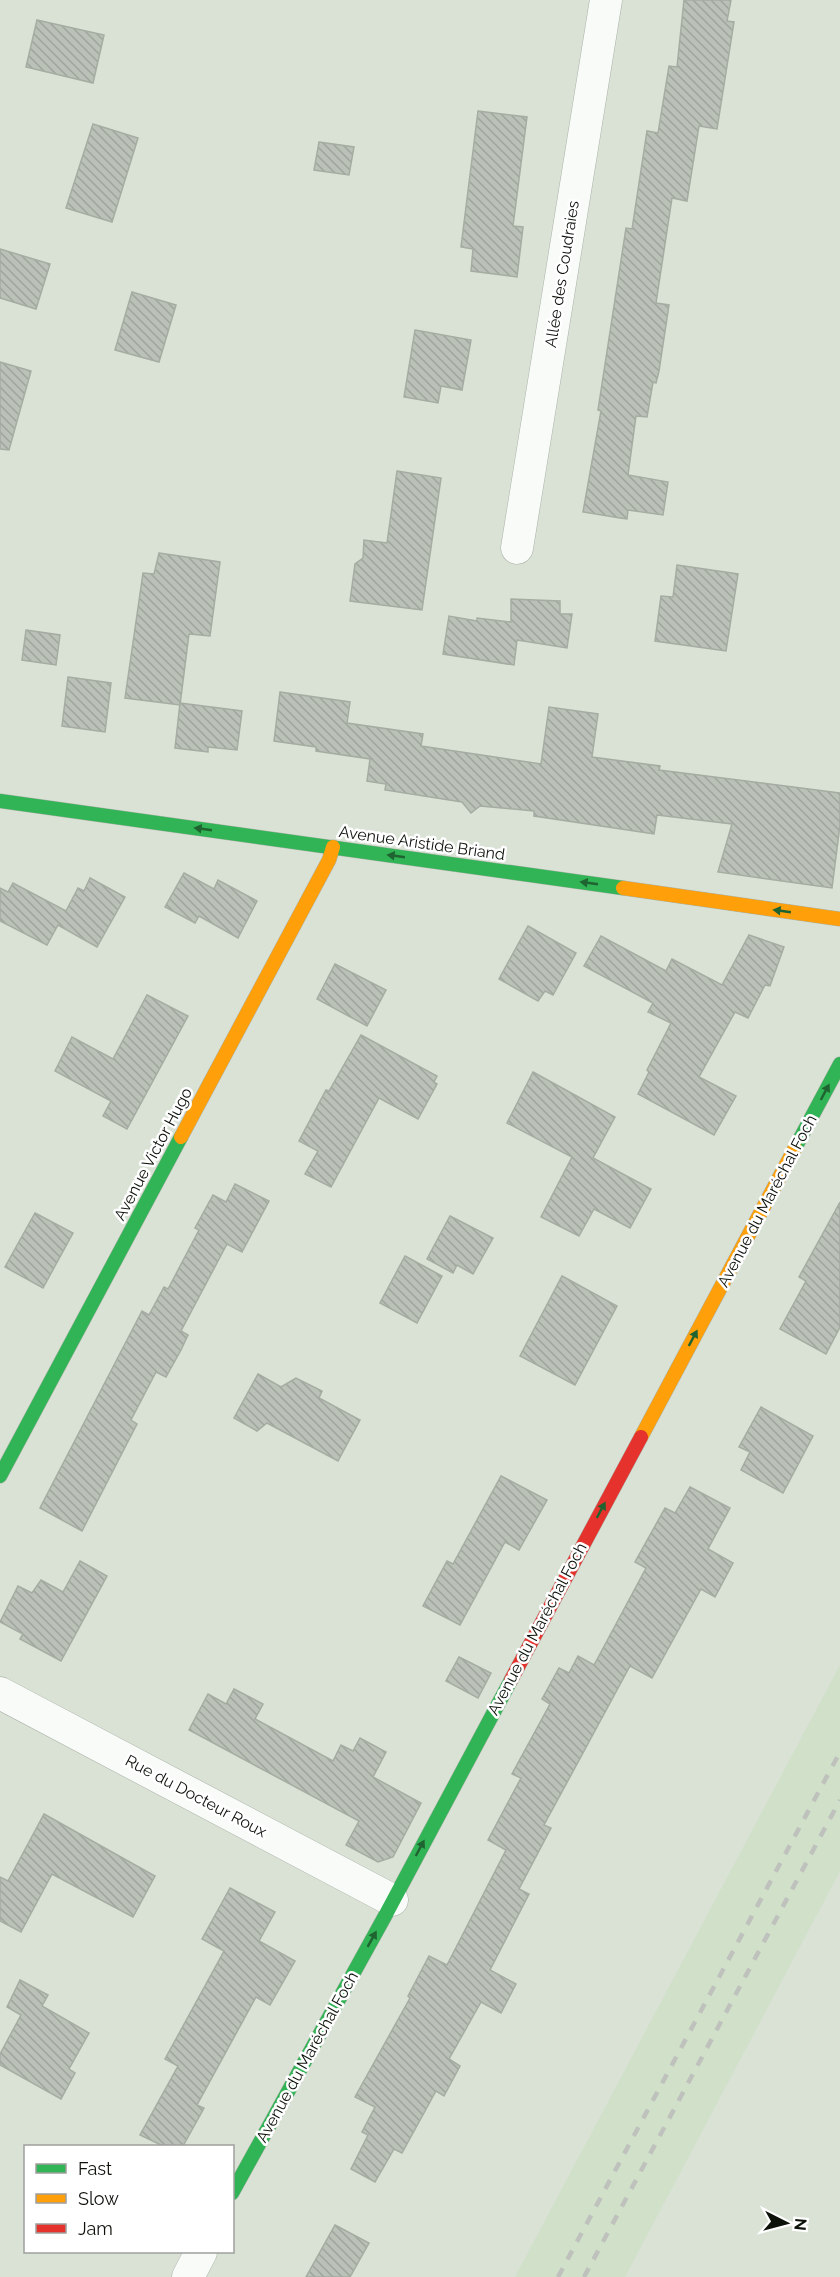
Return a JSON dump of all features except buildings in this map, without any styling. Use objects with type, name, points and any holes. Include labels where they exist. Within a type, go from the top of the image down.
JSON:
[{"type":"street","name":"Allée des Coudraies","points":[[518,548],[606,0]]},
{"type":"street","name":"Avenue Aristide Briand","points":[[0,801],[840,919]]},
{"type":"street","name":"Avenue Victor Hugo","points":[[0,1476],[329,860],[333,847]]},
{"type":"street","name":"Avenue du Maréchal Foch","points":[[234,2189],[392,1900],[840,1064]]},
{"type":"street","name":"Rue du Docteur Roux","points":[[0,1693],[392,1900]]},
{"type":"street","points":[[188,2277],[200,2253]]},
{"type":"shaded area","points":[[840,1665],[840,1871],[625,2277],[515,2277]]},
{"type":"railway","points":[[558,2277],[840,1752]]},
{"type":"railway","points":[[584,2277],[840,1800]]},
{"type":"traffic: fast","points":[[0,801],[623,888]]},
{"type":"traffic: fast","points":[[795,1148],[840,1064]]},
{"type":"traffic: fast","points":[[0,1476],[181,1137]]},
{"type":"traffic: fast","points":[[234,2189],[385,1916],[511,1680]]},
{"type":"traffic: slow","points":[[181,1137],[329,860],[333,847]]},
{"type":"traffic: slow","points":[[623,888],[840,919]]},
{"type":"traffic: slow","points":[[641,1437],[795,1148]]},
{"type":"traffic: jam","points":[[511,1680],[641,1437]]}]
